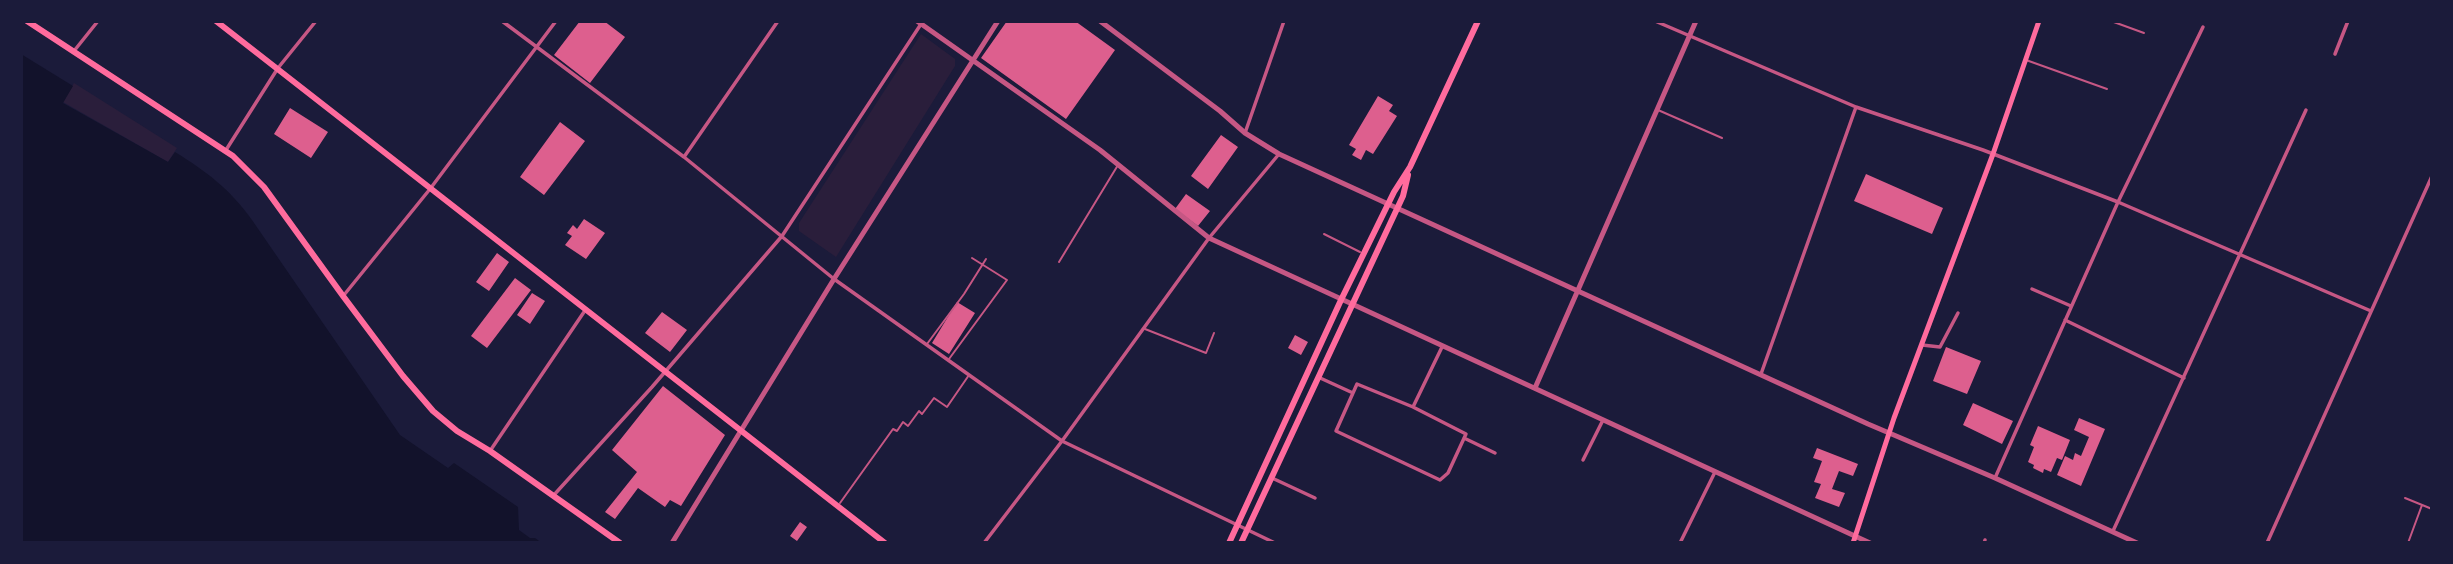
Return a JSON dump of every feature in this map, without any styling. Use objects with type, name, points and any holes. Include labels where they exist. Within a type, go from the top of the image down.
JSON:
[{"type":"main road","points":[[27,21],[226,150],[264,187],[342,296],[433,411],[457,431],[490,451],[620,543]]},
{"type":"main road","points":[[216,21],[886,543]]},
{"type":"main road","points":[[1229,543],[1341,300],[1410,167],[1478,21]]},
{"type":"main road","points":[[1853,543],[1889,433],[1993,154],[2039,21]]},
{"type":"main road","points":[[1241,543],[1403,196],[1410,167]]},
{"type":"street","points":[[74,51],[98,21]]},
{"type":"street","points":[[226,150],[278,68],[316,21]]},
{"type":"street","points":[[502,21],[684,157],[834,279],[1062,441],[1275,543]]},
{"type":"street","points":[[342,296],[430,189],[556,21]]},
{"type":"street","points":[[684,157],[778,21]]},
{"type":"street","points":[[672,543],[834,279],[998,21]]},
{"type":"street","points":[[1100,21],[1220,111],[1245,133],[1279,154],[1506,262],[1578,291],[2137,543]]},
{"type":"street","points":[[1245,133],[1284,21]]},
{"type":"street","points":[[1655,21],[1857,107],[1993,154],[2118,202],[2371,311]]},
{"type":"street","points":[[1535,388],[1696,21]]},
{"type":"street","points":[[2335,54],[2348,21]]},
{"type":"street","points":[[553,496],[666,371],[782,236],[920,22],[1118,164],[1209,238],[1870,543]]},
{"type":"street","points":[[1995,478],[2118,202],[2203,27]]},
{"type":"street","points":[[1761,374],[1857,107]]},
{"type":"street","points":[[2113,532],[2306,110]]},
{"type":"street","points":[[984,543],[1062,441],[1209,238],[1279,154]]},
{"type":"street","points":[[2267,543],[2432,176]]},
{"type":"street","points":[[2032,289],[2071,306]]},
{"type":"street","points":[[490,451],[586,309]]},
{"type":"street","points":[[1922,345],[1940,347],[1958,313]]},
{"type":"street","points":[[2065,320],[2184,378]]},
{"type":"street","points":[[1413,407],[1442,347]]},
{"type":"street","points":[[1318,377],[1353,393]]},
{"type":"street","points":[[1465,436],[1448,473],[1440,481],[1336,431],[1357,384],[1413,407],[1465,436],[1495,453]]},
{"type":"street","points":[[1583,460],[1603,421]]},
{"type":"street","points":[[1680,543],[1715,472]]},
{"type":"street","points":[[1272,478],[1315,498]]},
{"type":"lane","points":[[2111,21],[2144,33]]},
{"type":"lane","points":[[2025,59],[2108,89]]},
{"type":"lane","points":[[1657,110],[1721,138]]},
{"type":"lane","points":[[1059,262],[1118,164]]},
{"type":"lane","points":[[1324,234],[1364,254]]},
{"type":"lane","points":[[948,360],[1007,280],[972,258]]},
{"type":"lane","points":[[926,345],[986,259]]},
{"type":"lane","points":[[1144,328],[1206,353],[1214,333]]},
{"type":"lane","points":[[837,507],[893,429],[897,431],[904,422],[908,425],[919,411],[922,414],[933,398],[947,407],[970,375]]},
{"type":"lane","points":[[2405,498],[2432,509]]},
{"type":"lane","points":[[2407,543],[2422,505]]},
{"type":"shaded area","points":[[921,34],[955,59],[955,66],[836,257],[799,231],[799,223]]},
{"type":"shaded area","points":[[21,54],[73,86],[63,103],[168,162],[175,152],[227,190],[252,220],[400,435],[448,468],[454,463],[518,507],[519,530],[542,543],[21,543]]},
{"type":"shaded area","points":[[74,83],[177,148],[168,162],[63,102]]},
{"type":"building","points":[[580,21],[604,21],[625,37],[590,83],[554,55]]},
{"type":"building","points":[[1007,21],[1075,21],[1115,50],[1066,119],[981,58]]},
{"type":"building","points":[[1378,96],[1393,105],[1389,111],[1397,116],[1373,154],[1366,150],[1361,160],[1352,155],[1356,149],[1349,145]]},
{"type":"building","points":[[290,108],[328,132],[311,158],[274,134]]},
{"type":"building","points":[[560,122],[585,141],[544,195],[520,177]]},
{"type":"building","points":[[1221,135],[1238,147],[1208,189],[1191,176]]},
{"type":"building","points":[[1866,174],[1943,208],[1932,234],[1854,201]]},
{"type":"building","points":[[1186,194],[1210,211],[1198,226],[1175,209]]},
{"type":"building","points":[[584,219],[605,233],[586,259],[565,245],[572,236],[567,233],[573,225],[577,229]]},
{"type":"building","points":[[497,253],[509,262],[489,291],[476,282]]},
{"type":"building","points":[[515,278],[531,290],[487,348],[471,336]]},
{"type":"building","points":[[532,293],[545,301],[530,324],[517,315]]},
{"type":"building","points":[[957,302],[975,313],[949,354],[932,343]]},
{"type":"building","points":[[662,312],[687,330],[670,352],[645,333]]},
{"type":"building","points":[[1295,335],[1308,342],[1301,355],[1288,348]]},
{"type":"building","points":[[1946,347],[1981,361],[1967,394],[1933,381]]},
{"type":"building","points":[[663,386],[725,435],[681,506],[670,500],[665,507],[638,488],[615,519],[605,512],[637,472],[612,450]]},
{"type":"building","points":[[1973,403],[2013,421],[2002,444],[1963,425]]},
{"type":"building","points":[[2079,418],[2105,429],[2081,486],[2057,475],[2065,456],[2073,460],[2075,453],[2081,456],[2089,437],[2074,430]]},
{"type":"building","points":[[2038,426],[2070,440],[2062,460],[2057,458],[2051,472],[2044,469],[2043,473],[2028,462],[2034,447],[2030,445]]},
{"type":"building","points":[[1817,448],[1858,464],[1853,476],[1839,471],[1832,489],[1845,493],[1839,507],[1815,498],[1821,484],[1814,482],[1822,461],[1813,458]]},
{"type":"building","points":[[800,522],[807,527],[797,541],[790,536]]}]
